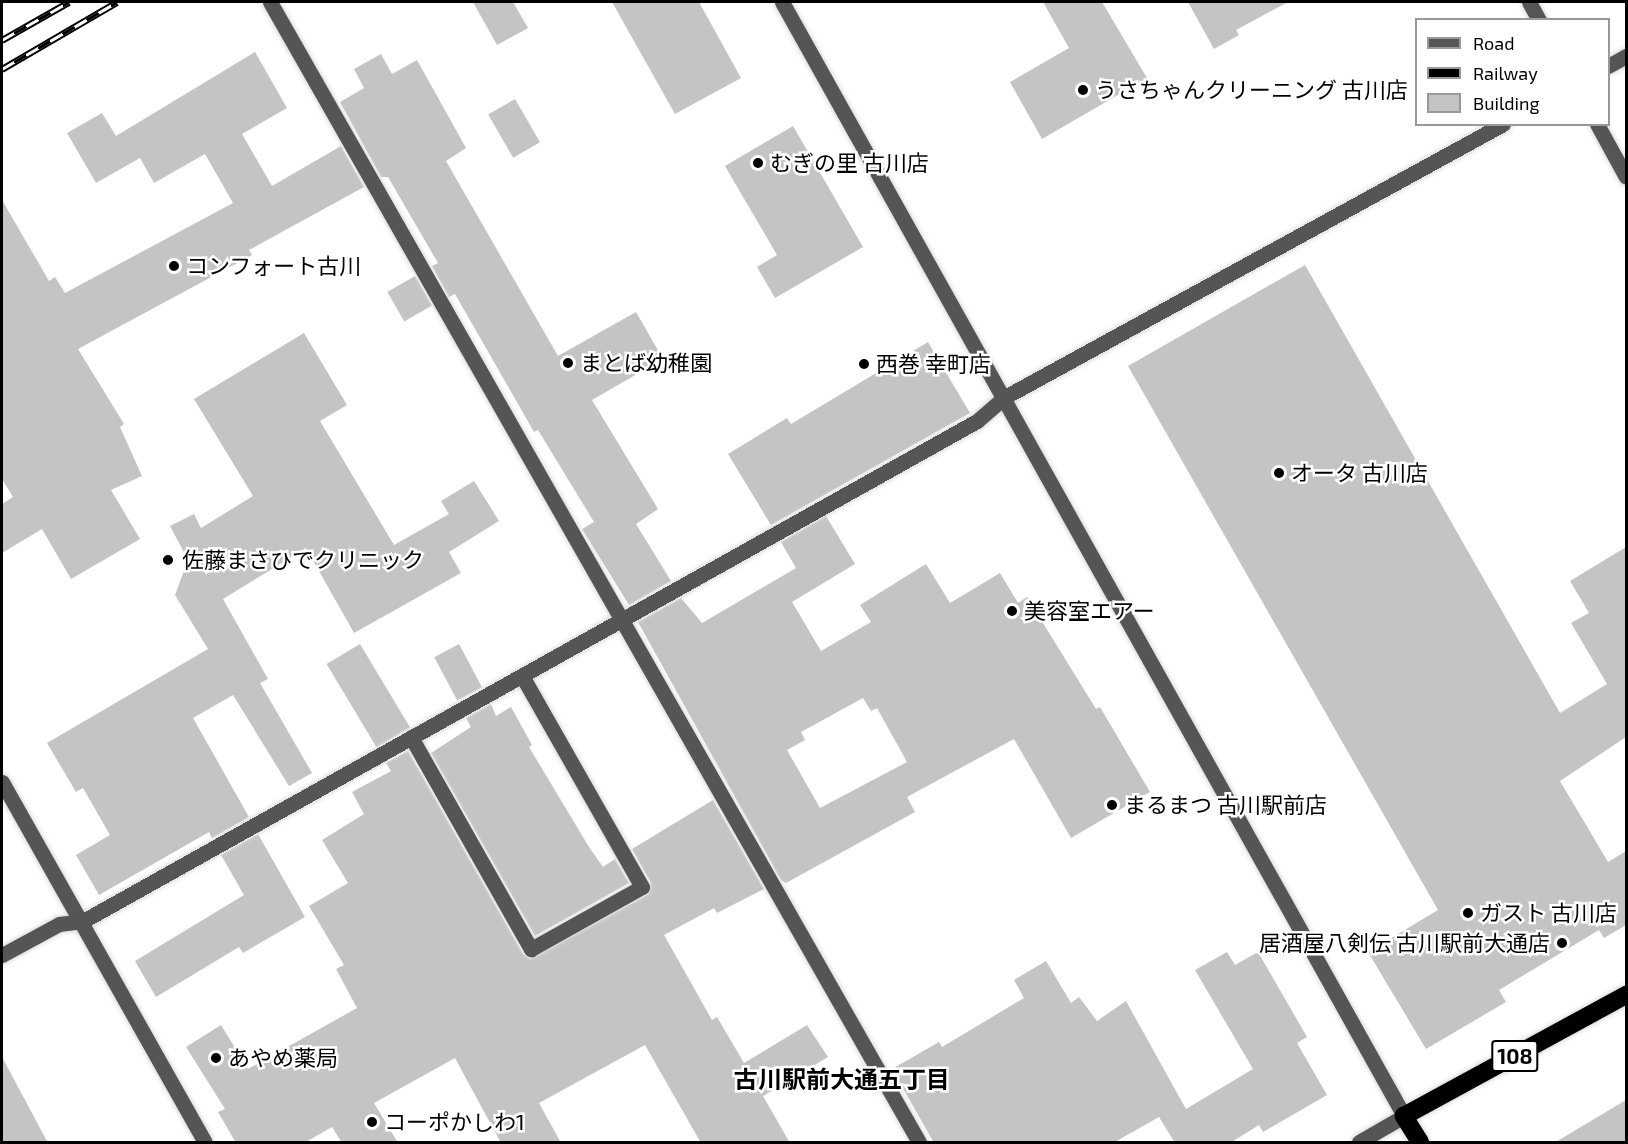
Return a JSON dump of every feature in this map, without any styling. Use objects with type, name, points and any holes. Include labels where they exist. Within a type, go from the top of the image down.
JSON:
[{"type":"highway","name":"108","points":[[1404,1116],[1626,995]]},
{"type":"highway","points":[[1404,1116],[1420,1143]]},
{"type":"street","points":[[270,2],[919,1143]]},
{"type":"street","points":[[782,2],[1404,1116],[1359,1143]]},
{"type":"street","points":[[1529,2],[1538,18]]},
{"type":"street","points":[[1610,65],[1626,56]]},
{"type":"street","points":[[2,955],[59,924],[83,921],[976,422],[1003,398],[1499,126]]},
{"type":"street","points":[[1598,126],[1626,177]]},
{"type":"street","points":[[411,737],[531,949],[642,887],[522,676]]},
{"type":"street","points":[[2,782],[83,921],[205,1143]]},
{"type":"building","points":[[473,2],[513,2],[528,28],[497,45]]},
{"type":"building","points":[[612,2],[699,2],[741,78],[675,114]]},
{"type":"building","points":[[1043,2],[1102,2],[1147,78],[1042,139],[1010,82],[1069,48]]},
{"type":"building","points":[[1188,2],[1288,2],[1236,30],[1239,35],[1214,49]]},
{"type":"building","points":[[255,52],[287,108],[242,134],[272,186],[341,146],[364,187],[249,250],[252,255],[78,349],[124,424],[120,427],[142,476],[111,490],[140,539],[71,579],[42,529],[2,553],[2,504],[13,497],[2,479],[2,200],[49,281],[55,277],[65,293],[233,203],[205,154],[154,183],[140,158],[96,183],[67,133],[102,113],[116,136]]},
{"type":"building","points":[[381,54],[392,74],[417,60],[466,148],[446,161],[558,356],[636,312],[663,359],[592,400],[658,509],[636,524],[671,581],[629,605],[582,529],[594,522],[538,430],[534,432],[455,294],[449,297],[432,266],[438,263],[388,177],[381,177],[340,102],[364,88],[354,69]]},
{"type":"building","points":[[515,99],[540,142],[513,158],[488,114]]},
{"type":"building","points":[[793,126],[863,247],[775,298],[757,267],[777,255],[725,166]]},
{"type":"building","points":[[1305,265],[1560,713],[1607,684],[1571,623],[1589,613],[1570,581],[1626,547],[1626,737],[1560,781],[1608,862],[1626,851],[1626,925],[1604,938],[1599,930],[1499,990],[1506,1002],[1426,1049],[1368,952],[1438,910],[1128,366]]},
{"type":"building","points":[[415,276],[432,305],[404,321],[387,292]]},
{"type":"building","points":[[304,333],[347,405],[320,421],[394,545],[449,514],[441,501],[474,481],[499,521],[449,552],[461,573],[354,633],[306,548],[223,599],[268,679],[260,683],[312,773],[289,786],[233,695],[193,718],[249,817],[212,838],[209,832],[99,895],[76,855],[110,835],[83,788],[76,792],[47,743],[208,649],[175,595],[188,560],[170,526],[194,514],[201,528],[253,496],[194,399]]},
{"type":"building","points":[[928,342],[970,413],[771,525],[728,454],[787,418],[791,424]]},
{"type":"building","points":[[826,516],[855,564],[792,602],[821,651],[871,622],[860,605],[926,564],[950,603],[1000,573],[1018,603],[1027,597],[1096,709],[1100,707],[1150,792],[1071,838],[1014,739],[907,797],[915,812],[786,883],[781,880],[638,622],[681,598],[702,623],[796,568],[781,542]],"holes":[[[863,698],[871,711],[877,708],[907,762],[820,808],[787,750],[805,740],[801,732]]]},
{"type":"building","points":[[360,644],[410,727],[377,747],[327,664]]},
{"type":"building","points":[[459,644],[482,687],[457,700],[434,657]]},
{"type":"building","points":[[491,704],[496,716],[511,707],[532,745],[529,747],[589,847],[603,867],[615,859],[629,883],[535,936],[431,753],[471,727],[466,718]]},
{"type":"building","points":[[408,751],[523,954],[530,959],[647,895],[651,883],[632,849],[713,800],[764,889],[717,913],[714,908],[664,935],[712,1020],[717,1017],[744,1063],[807,1025],[828,1057],[763,1096],[790,1143],[701,1143],[645,1045],[539,1103],[561,1143],[501,1143],[455,1058],[374,1103],[398,1143],[342,1143],[332,1127],[304,1143],[236,1143],[218,1112],[225,1109],[186,1047],[221,1025],[248,1069],[357,1008],[336,969],[344,965],[309,906],[348,883],[322,840],[364,814],[352,792],[391,771],[386,763]]},
{"type":"building","points":[[258,834],[305,917],[243,953],[239,947],[156,997],[135,961],[244,895],[221,855]]},
{"type":"building","points":[[1227,952],[1235,965],[1258,952],[1307,1037],[1297,1043],[1327,1095],[1263,1132],[1259,1125],[1230,1143],[1175,1143],[1159,1117],[1113,1143],[934,1143],[892,1069],[939,1042],[942,1047],[1024,998],[1014,980],[1046,961],[1071,1003],[1079,997],[1097,1021],[1126,1001],[1186,1109],[1253,1069],[1195,970]]},
{"type":"building","points":[[2,1057],[48,1143],[2,1143]]},
{"type":"building","points":[[1626,1100],[1626,1143],[1554,1143]]},
{"type":"railway","points":[[2,40],[69,2]]},
{"type":"railway","points":[[2,69],[117,2]]},
{"type":"place","name":"うさちゃんクリーニング 古川店","points":[[1083,90]]},
{"type":"place","name":"むぎの里 古川店","points":[[758,163]]},
{"type":"place","name":"コンフォート古川","points":[[174,266]]},
{"type":"place","name":"まとば幼稚園","points":[[568,363]]},
{"type":"place","name":"西巻 幸町店","points":[[864,364]]},
{"type":"place","name":"オータ 古川店","points":[[1279,473]]},
{"type":"place","name":"佐藤まさひでクリニック","points":[[168,560]]},
{"type":"place","name":"美容室エアー","points":[[1012,611]]},
{"type":"place","name":"まるまつ 古川駅前店","points":[[1112,805]]},
{"type":"place","name":"ガスト 古川店","points":[[1468,913]]},
{"type":"place","name":"居酒屋八剣伝 古川駅前大通店","points":[[1562,943]]},
{"type":"place","name":"あやめ薬局","points":[[216,1058]]},
{"type":"place","name":"コーポかしわ1","points":[[372,1122]]},
{"type":"district","name":"古川駅前大通五丁目","points":[[842,1079]]}]
